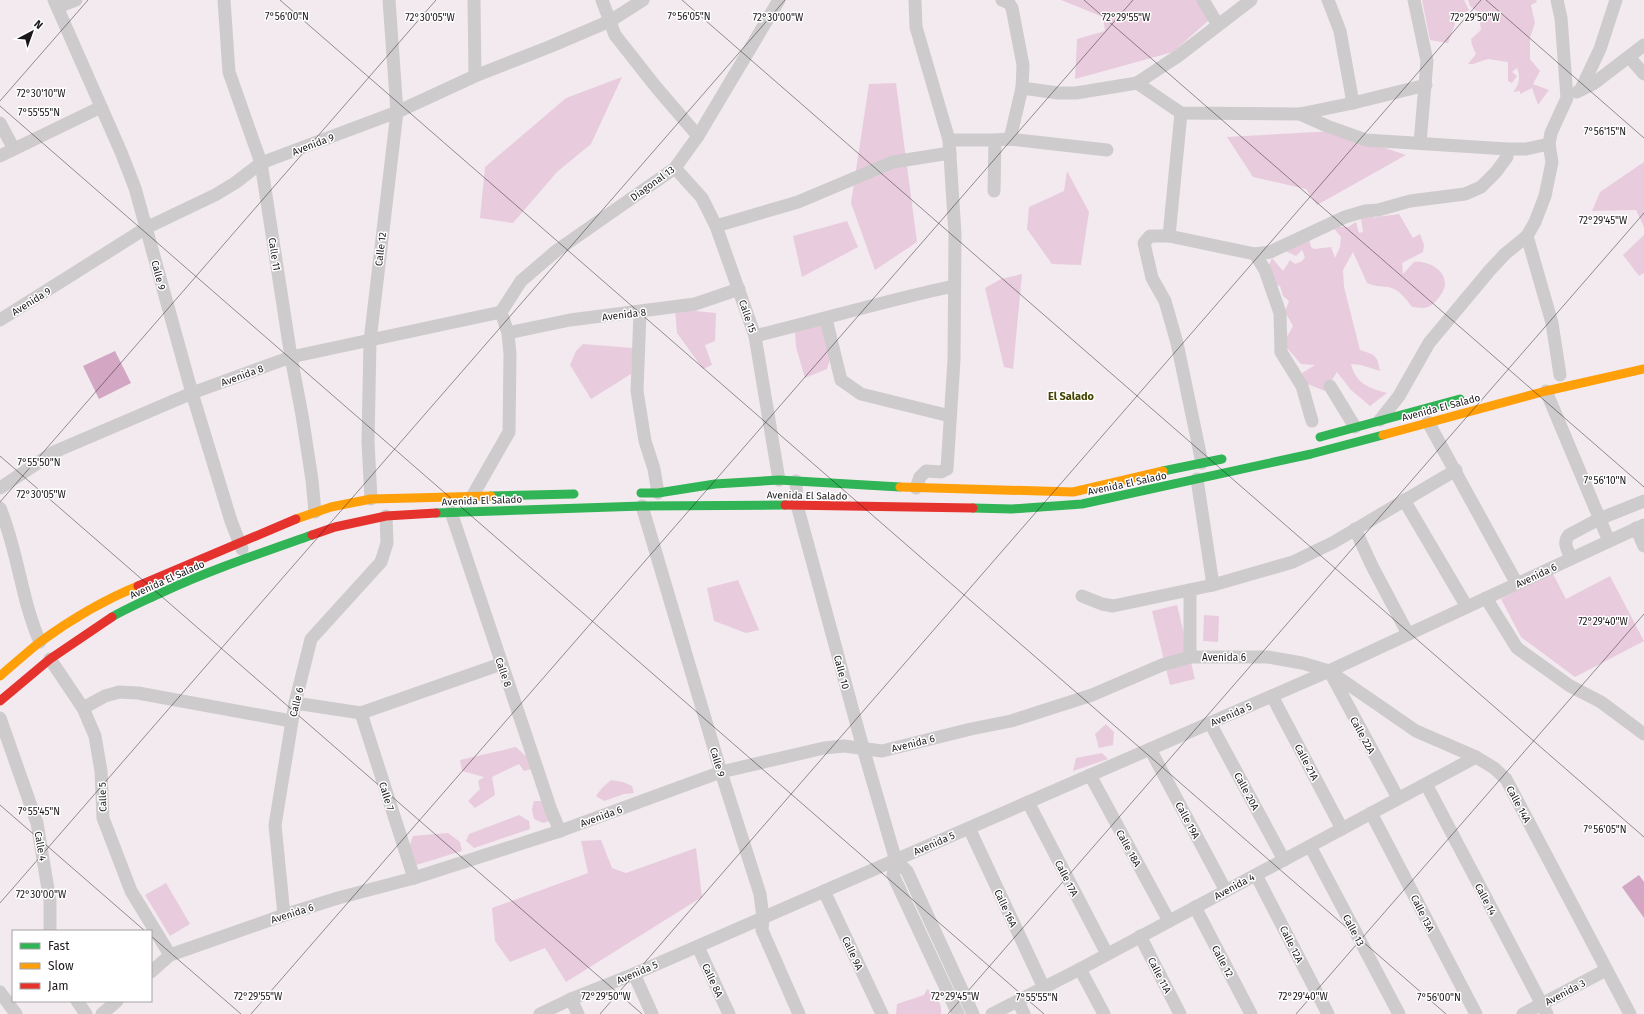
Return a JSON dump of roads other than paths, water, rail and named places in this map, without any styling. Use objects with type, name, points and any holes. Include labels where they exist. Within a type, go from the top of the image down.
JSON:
[{"type":"main road","name":"Avenida El Salado","points":[[0,701],[50,659],[93,629],[124,610],[190,580],[244,558],[335,527],[386,516],[451,512],[642,506],[797,505],[856,507],[927,506],[1020,508],[1082,504],[1311,454],[1546,391],[1644,369]]},
{"type":"main road","name":"Avenida El Salado","points":[[1313,438],[1469,397]]},
{"type":"main road","name":"Avenida El Salado","points":[[635,493],[658,493],[715,484],[779,480],[916,488],[1073,492],[1231,457]]},
{"type":"main road","name":"Avenida El Salado","points":[[0,676],[40,642],[84,613],[119,594],[315,512],[331,507],[371,499],[473,495],[581,494]]},
{"type":"street","points":[[56,3],[76,0]]},
{"type":"street","name":"Calle 11","points":[[224,0],[228,72],[261,163],[291,357],[302,415],[312,480],[315,512]]},
{"type":"street","name":"Calle 12","points":[[371,499],[368,442],[370,341],[397,112],[389,0]]},
{"type":"street","points":[[474,0],[475,76]]},
{"type":"street","points":[[602,0],[615,34],[656,87],[698,136]]},
{"type":"street","name":"Avenida 9","points":[[0,320],[146,228],[215,195],[235,183],[261,163],[397,112],[475,76],[610,21],[643,0]]},
{"type":"street","name":"Diagonal 13","points":[[501,312],[521,281],[556,251],[675,168],[698,136],[779,0]]},
{"type":"street","points":[[915,0],[916,27],[949,140],[955,234],[954,360],[947,469],[941,472],[926,471],[920,477],[916,488]]},
{"type":"street","points":[[1203,0],[1218,25]]},
{"type":"street","points":[[1022,88],[1076,94],[1137,83],[1178,56],[1251,0]]},
{"type":"street","points":[[1328,0],[1340,31],[1354,103]]},
{"type":"street","points":[[1414,0],[1427,61],[1420,143]]},
{"type":"street","points":[[1380,420],[1399,396],[1429,344],[1505,254],[1527,236],[1535,222],[1545,196],[1552,162],[1549,144],[1551,132],[1567,98],[1561,18],[1557,0]]},
{"type":"street","points":[[1580,89],[1600,48],[1616,0]]},
{"type":"street","points":[[1005,1],[1012,8],[1023,65],[1022,88],[1010,139]]},
{"type":"street","name":"Calle 9","points":[[56,3],[124,159],[135,188],[192,393],[231,521],[244,558]]},
{"type":"street","points":[[1567,98],[1580,89],[1593,84],[1644,45]]},
{"type":"street","points":[[1629,56],[1644,74]]},
{"type":"street","points":[[1137,83],[1181,113],[1300,114],[1354,103],[1426,85]]},
{"type":"street","points":[[0,156],[101,107]]},
{"type":"street","points":[[1169,236],[1181,113]]},
{"type":"street","points":[[1300,114],[1327,126],[1366,140],[1507,149],[1526,149],[1549,144]]},
{"type":"street","points":[[0,122],[14,149]]},
{"type":"street","points":[[949,140],[1010,139],[1107,150]]},
{"type":"street","points":[[994,191],[995,140]]},
{"type":"street","points":[[1202,464],[1177,343],[1165,300],[1152,278],[1144,242],[1150,236],[1169,236],[1255,254],[1270,252],[1345,217],[1365,211],[1378,210],[1410,200],[1466,194],[1481,187],[1496,172],[1507,157],[1507,149]]},
{"type":"street","points":[[716,226],[798,202],[893,162],[950,153]]},
{"type":"street","name":"Calle 15","points":[[675,168],[702,198],[716,226],[755,336],[779,480]]},
{"type":"street","points":[[1527,236],[1552,323],[1560,376]]},
{"type":"street","points":[[1255,254],[1265,270],[1280,313],[1281,352],[1302,386],[1312,420]]},
{"type":"street","points":[[755,336],[826,319],[900,297],[954,286]]},
{"type":"street","name":"Avenida 8","points":[[508,333],[570,320],[695,304],[738,289]]},
{"type":"street","points":[[473,495],[509,432],[510,355],[508,333],[501,312]]},
{"type":"street","name":"Avenida 8","points":[[0,488],[54,452],[192,393],[291,357],[501,312]]},
{"type":"street","points":[[640,312],[637,391],[645,441],[654,469],[658,493]]},
{"type":"street","points":[[826,319],[841,380],[849,387],[861,394],[950,416]]},
{"type":"street","points":[[1330,386],[1355,427]]},
{"type":"street","points":[[1546,391],[1609,541]]},
{"type":"street","points":[[1428,422],[1456,470],[1517,584]]},
{"type":"street","points":[[1082,596],[1102,604],[1113,606],[1213,585],[1293,562],[1334,542],[1456,470]]},
{"type":"street","points":[[1197,479],[1213,585]]},
{"type":"street","name":"Calle 10","points":[[796,481],[797,505],[863,748],[896,861],[893,875],[958,1014]]},
{"type":"street","points":[[1404,500],[1468,607]]},
{"type":"street","points":[[1571,558],[1564,543],[1565,539],[1569,535],[1599,519],[1644,501]]},
{"type":"street","name":"Calle 9","points":[[642,506],[721,772],[760,894],[763,918],[762,930],[800,1014]]},
{"type":"street","points":[[0,508],[7,524],[30,620],[40,642]]},
{"type":"street","name":"Calle 8","points":[[451,512],[501,664],[551,810],[560,831]]},
{"type":"street","name":"Calle 6","points":[[284,915],[275,825],[295,704],[312,639],[381,562],[387,543],[386,516]]},
{"type":"street","points":[[1640,526],[1644,546]]},
{"type":"street","name":"Avenida 6","points":[[152,971],[170,955],[284,915],[338,898],[414,878],[560,831],[721,772],[824,748],[844,746],[882,751],[971,728],[1011,721],[1092,695],[1162,665],[1190,657],[1268,656],[1302,663],[1329,671],[1640,526]]},
{"type":"street","points":[[1355,529],[1372,566],[1408,634]]},
{"type":"street","points":[[1190,590],[1190,657]]},
{"type":"street","points":[[1486,598],[1517,648],[1570,686],[1601,702],[1644,734]]},
{"type":"street","name":"Calle 5","points":[[50,659],[84,708],[95,736],[101,771],[103,818],[132,891],[170,955]]},
{"type":"street","points":[[295,704],[361,713],[501,664]]},
{"type":"street","name":"Avenida 5","points":[[540,1014],[571,999],[698,947],[896,861],[1329,671]]},
{"type":"street","name":"Calle 14A","points":[[1329,671],[1416,731],[1476,757],[1494,768],[1506,779],[1630,1014]]},
{"type":"street","name":"Calle 22A","points":[[1329,671],[1398,798]]},
{"type":"street","points":[[84,708],[105,696],[119,692],[138,693],[291,721]]},
{"type":"street","name":"Calle 21A","points":[[1272,696],[1342,828]]},
{"type":"street","name":"Calle 7","points":[[361,713],[414,878]]},
{"type":"street","name":"Calle 4","points":[[0,718],[37,823],[50,901],[50,930]]},
{"type":"street","name":"Calle 20A","points":[[1210,723],[1284,860]]},
{"type":"street","name":"Calle 19A","points":[[1150,749],[1226,890]]},
{"type":"street","name":"Avenida 4","points":[[992,1014],[1080,969],[1476,757]]},
{"type":"street","name":"Calle 18A","points":[[1090,775],[1169,921]]},
{"type":"street","name":"Calle 14","points":[[1426,784],[1545,1009]]},
{"type":"street","name":"Calle 17A","points":[[1028,802],[1107,954]]},
{"type":"street","name":"Calle 13A","points":[[1371,813],[1476,1014]]},
{"type":"street","name":"Calle 16A","points":[[969,828],[1044,988]]},
{"type":"street","name":"Calle 13","points":[[1310,846],[1399,1014]]},
{"type":"street","name":"Calle 10","points":[[896,861],[907,871],[973,1014]]},
{"type":"street","name":"Calle 12A","points":[[1256,875],[1328,1014]]},
{"type":"street","name":"Calle 9A","points":[[824,891],[882,1014]]},
{"type":"street","name":"Calle 12","points":[[1195,907],[1251,1014]]},
{"type":"street","name":"Calle 11A","points":[[1140,936],[1180,1014]]},
{"type":"street","name":"Calle 8A","points":[[698,947],[729,1014]]},
{"type":"street","points":[[1080,969],[1104,1014]]},
{"type":"street","name":"Avenida 3","points":[[1523,1014],[1545,1009],[1606,970]]},
{"type":"street","points":[[634,974],[652,1014]]},
{"type":"street","points":[[0,992],[16,1014]]},
{"type":"street","points":[[571,999],[578,1014]]},
{"type":"street","points":[[1018,1001],[1024,1014]]},
{"type":"street","points":[[78,1002],[86,1014]]},
{"type":"street","points":[[102,1014],[116,1002]]},
{"type":"district","name":"El Salado","points":[[1071,396]]}]
